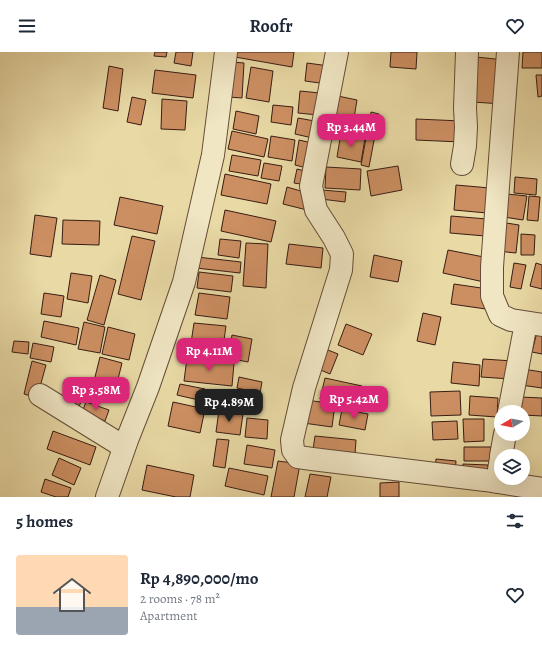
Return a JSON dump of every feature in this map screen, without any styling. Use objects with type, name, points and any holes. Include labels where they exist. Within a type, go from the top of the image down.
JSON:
[{"type":"street","points":[[107,497],[148,387],[186,275],[213,155],[226,52]]},
{"type":"street","points":[[337,52],[311,186],[316,210],[334,238],[342,254],[341,270],[304,388],[292,440],[293,450],[298,457],[494,482]]},
{"type":"street","points":[[462,164],[466,127],[466,52]]},
{"type":"street","points":[[508,52],[492,267],[492,296],[500,315],[511,320],[534,324],[511,405]]},
{"type":"street","points":[[40,395],[126,443]]},
{"type":"street","points":[[516,485],[542,489]]},
{"type":"building","points":[[155,52],[167,52],[166,57],[154,56]]},
{"type":"building","points":[[176,52],[193,52],[191,66],[174,63]]},
{"type":"building","points":[[236,52],[294,52],[292,67],[235,57]]},
{"type":"building","points":[[391,52],[417,52],[416,69],[390,67]]},
{"type":"building","points":[[523,52],[542,52],[542,68],[522,68]]},
{"type":"building","points":[[476,57],[505,60],[502,104],[473,102]]},
{"type":"building","points":[[231,62],[244,63],[242,98],[229,97]]},
{"type":"building","points":[[307,63],[329,66],[327,84],[305,81]]},
{"type":"building","points":[[109,66],[123,69],[118,111],[103,108]]},
{"type":"building","points":[[251,67],[273,71],[269,102],[246,98]]},
{"type":"building","points":[[155,70],[196,75],[193,98],[152,93]]},
{"type":"building","points":[[536,75],[542,75],[542,96],[538,97]]},
{"type":"building","points":[[300,91],[320,93],[318,115],[298,113]]},
{"type":"building","points":[[333,95],[357,100],[353,124],[328,119]]},
{"type":"building","points":[[132,97],[146,100],[141,125],[127,122]]},
{"type":"building","points":[[162,99],[187,101],[185,130],[161,129]]},
{"type":"building","points":[[273,105],[293,107],[291,125],[271,122]]},
{"type":"building","points":[[236,111],[259,116],[256,134],[233,129]]},
{"type":"building","points":[[371,112],[379,114],[369,167],[361,165]]},
{"type":"building","points":[[298,118],[320,122],[317,139],[295,134]]},
{"type":"building","points":[[416,119],[462,121],[461,142],[416,140]]},
{"type":"building","points":[[232,131],[268,139],[264,157],[228,149]]},
{"type":"building","points":[[341,133],[365,138],[361,162],[337,157]]},
{"type":"building","points":[[271,136],[295,140],[292,161],[268,157]]},
{"type":"building","points":[[299,140],[312,143],[307,168],[295,165]]},
{"type":"building","points":[[232,155],[261,160],[258,176],[229,171]]},
{"type":"building","points":[[264,163],[282,166],[279,181],[261,178]]},
{"type":"building","points":[[398,166],[402,190],[371,196],[367,171]]},
{"type":"building","points":[[326,167],[361,169],[360,190],[325,188]]},
{"type":"building","points":[[297,169],[309,172],[307,185],[294,183]]},
{"type":"building","points":[[225,174],[271,184],[267,204],[221,195]]},
{"type":"building","points":[[515,177],[537,179],[536,195],[514,193]]},
{"type":"building","points":[[456,185],[490,188],[487,213],[454,210]]},
{"type":"building","points":[[287,187],[311,194],[307,210],[283,204]]},
{"type":"building","points":[[322,190],[346,192],[345,202],[321,199]]},
{"type":"building","points":[[507,194],[527,196],[523,220],[504,217]]},
{"type":"building","points":[[529,196],[540,197],[538,221],[527,220]]},
{"type":"building","points":[[120,197],[163,206],[157,234],[114,225]]},
{"type":"building","points":[[225,210],[276,221],[271,242],[221,231]]},
{"type":"building","points":[[35,215],[57,218],[51,257],[30,254]]},
{"type":"building","points":[[451,216],[487,219],[485,236],[450,233]]},
{"type":"building","points":[[63,220],[100,221],[99,245],[62,244]]},
{"type":"building","points":[[500,222],[519,225],[516,253],[497,251]]},
{"type":"building","points":[[521,234],[535,235],[534,255],[521,255]]},
{"type":"building","points":[[132,236],[155,241],[141,300],[118,294]]},
{"type":"building","points":[[220,239],[241,241],[239,258],[218,255]]},
{"type":"building","points":[[246,243],[268,244],[266,288],[243,286]]},
{"type":"building","points":[[289,244],[323,248],[321,268],[286,264]]},
{"type":"building","points":[[448,250],[489,258],[484,282],[443,273]]},
{"type":"building","points":[[374,255],[402,261],[398,282],[370,277]]},
{"type":"building","points":[[197,257],[241,262],[240,273],[196,268]]},
{"type":"building","points":[[514,263],[526,265],[521,289],[510,287]]},
{"type":"building","points":[[536,263],[542,265],[542,289],[530,286]]},
{"type":"building","points":[[199,272],[233,276],[231,292],[197,288]]},
{"type":"building","points":[[71,273],[92,276],[88,303],[67,299]]},
{"type":"building","points":[[100,275],[116,280],[104,325],[87,320]]},
{"type":"building","points":[[454,284],[488,289],[486,309],[451,304]]},
{"type":"building","points":[[44,293],[64,296],[61,317],[41,314]]},
{"type":"building","points":[[199,293],[230,297],[227,319],[195,315]]},
{"type":"building","points":[[423,313],[441,317],[435,345],[417,341]]},
{"type":"building","points":[[44,321],[79,328],[76,345],[41,337]]},
{"type":"building","points":[[84,322],[105,327],[100,353],[78,349]]},
{"type":"building","points":[[194,323],[226,326],[223,347],[191,343]]},
{"type":"building","points":[[346,324],[372,334],[363,355],[338,345]]},
{"type":"building","points":[[108,327],[135,334],[129,360],[102,354]]},
{"type":"building","points":[[538,328],[542,329],[542,354],[532,352]]},
{"type":"building","points":[[232,335],[252,339],[248,362],[228,358]]},
{"type":"building","points":[[14,341],[29,342],[28,354],[12,352]]},
{"type":"building","points":[[33,343],[54,347],[51,362],[30,358]]},
{"type":"building","points":[[323,348],[338,354],[330,374],[316,368]]},
{"type":"building","points":[[100,357],[122,363],[116,387],[94,381]]},
{"type":"building","points":[[187,358],[234,363],[232,386],[184,381]]},
{"type":"building","points":[[483,359],[513,361],[511,379],[481,377]]},
{"type":"building","points":[[32,361],[46,365],[37,398],[24,394]]},
{"type":"building","points":[[453,362],[480,365],[479,386],[451,383]]},
{"type":"building","points":[[523,369],[542,372],[542,388],[521,385]]},
{"type":"building","points":[[239,377],[262,382],[260,393],[237,388]]},
{"type":"building","points":[[325,378],[362,386],[358,408],[320,399]]},
{"type":"building","points":[[180,384],[205,389],[203,401],[177,395]]},
{"type":"building","points":[[67,390],[83,397],[78,409],[62,402]]},
{"type":"building","points":[[460,391],[461,415],[431,416],[430,392]]},
{"type":"building","points":[[470,396],[498,398],[498,405],[494,405],[494,417],[469,415]]},
{"type":"building","points":[[520,397],[542,398],[542,416],[530,415],[530,405],[520,405]]},
{"type":"building","points":[[306,400],[335,404],[332,427],[303,423]]},
{"type":"building","points":[[86,402],[109,410],[105,421],[82,412]]},
{"type":"building","points":[[173,402],[205,409],[200,433],[168,426]]},
{"type":"building","points":[[342,409],[368,414],[365,430],[339,425]]},
{"type":"building","points":[[219,410],[243,414],[240,435],[216,432]]},
{"type":"building","points":[[247,418],[268,420],[267,439],[245,437]]},
{"type":"building","points":[[463,419],[484,419],[484,441],[464,442]]},
{"type":"building","points":[[457,421],[458,439],[433,440],[432,422]]},
{"type":"building","points":[[53,431],[96,447],[90,465],[47,449]]},
{"type":"building","points":[[315,436],[356,440],[355,454],[313,450]]},
{"type":"building","points":[[217,439],[229,440],[225,468],[213,466]]},
{"type":"building","points":[[247,445],[275,450],[272,468],[244,464]]},
{"type":"building","points":[[464,447],[491,447],[492,461],[464,461]]},
{"type":"building","points":[[59,458],[81,468],[74,485],[52,475]]},
{"type":"building","points":[[436,459],[456,461],[455,474],[435,472]]},
{"type":"building","points":[[278,461],[300,464],[294,497],[271,497]]},
{"type":"building","points":[[463,464],[488,465],[488,475],[462,474]]},
{"type":"building","points":[[147,465],[194,475],[190,497],[176,497],[142,490]]},
{"type":"building","points":[[229,468],[268,476],[264,495],[225,486]]},
{"type":"building","points":[[310,474],[331,477],[327,497],[305,497]]},
{"type":"building","points":[[45,479],[71,488],[68,497],[56,497],[41,492]]},
{"type":"building","points":[[399,482],[399,497],[380,497],[380,483]]}]
